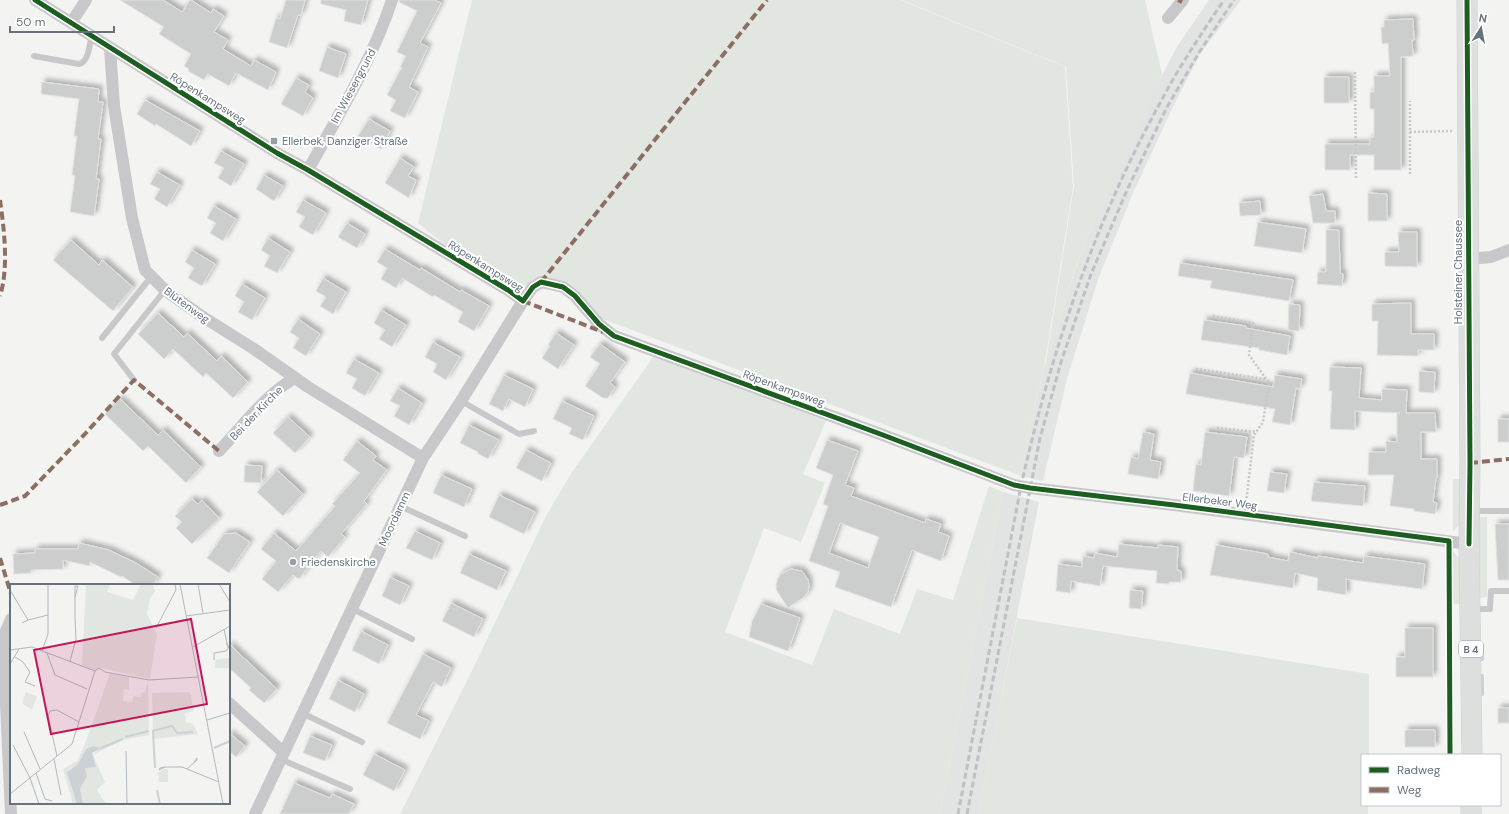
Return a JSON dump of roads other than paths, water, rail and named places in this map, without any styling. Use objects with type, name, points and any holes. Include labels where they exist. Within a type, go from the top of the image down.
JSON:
[{"type":"main road","name":"Holsteiner Chaussee","points":[[1467,0],[1469,544],[1472,754]]},
{"type":"street","name":"Röpenkampsweg","points":[[35,0],[277,153],[508,290],[523,301],[533,287],[541,282],[563,287],[575,296],[599,324],[614,336],[990,476]]},
{"type":"street","points":[[71,23],[86,0]]},
{"type":"street","name":"Im Wiesengrund","points":[[308,170],[358,81],[383,29],[392,0]]},
{"type":"street","points":[[1168,18],[1183,0]]},
{"type":"street","name":"Blütenweg","points":[[110,48],[114,106],[132,218],[144,270],[165,290],[200,315],[254,349],[295,378],[423,458]]},
{"type":"street","points":[[1468,259],[1491,257],[1509,250]]},
{"type":"street","name":"Moordamm","points":[[255,814],[423,458],[462,401],[523,301]]},
{"type":"street","name":"Bei der Kirche","points":[[220,451],[270,396],[284,384],[295,378]]},
{"type":"street","name":"Ellerbeker Weg","points":[[990,476],[1014,485],[1030,488],[1244,514],[1469,544]]},
{"type":"street","points":[[10,621],[3,638],[10,792]]},
{"type":"street","points":[[230,704],[282,756]]},
{"type":"street","points":[[11,804],[11,814]]},
{"type":"lane","points":[[34,56],[83,64],[86,60],[92,36]]},
{"type":"lane","points":[[102,338],[150,277]]},
{"type":"lane","points":[[134,380],[114,354],[165,290]]},
{"type":"lane","points":[[462,401],[519,434],[534,431]]},
{"type":"lane","points":[[400,506],[465,536]]},
{"type":"lane","points":[[1470,511],[1509,511]]},
{"type":"lane","points":[[1470,609],[1490,609],[1491,591],[1509,591]]},
{"type":"lane","points":[[352,608],[412,639]]},
{"type":"lane","points":[[302,713],[362,742]]},
{"type":"lane","points":[[282,756],[350,789]]},
{"type":"waterway","points":[[1482,646],[1482,659]]},
{"type":"waterway","points":[[1482,676],[1482,694]]},
{"type":"railway","points":[[958,814],[1021,486],[1046,387],[1061,338],[1095,242],[1136,148],[1175,76],[1224,0]]},
{"type":"railway","points":[[967,814],[1040,438],[1061,362],[1091,274],[1128,188],[1167,107],[1200,51],[1234,0]]},
{"type":"place","name":"Ellerbek, Danziger Straße","points":[[274,141]]},
{"type":"place","name":"Friedenskirche","points":[[293,562]]}]
